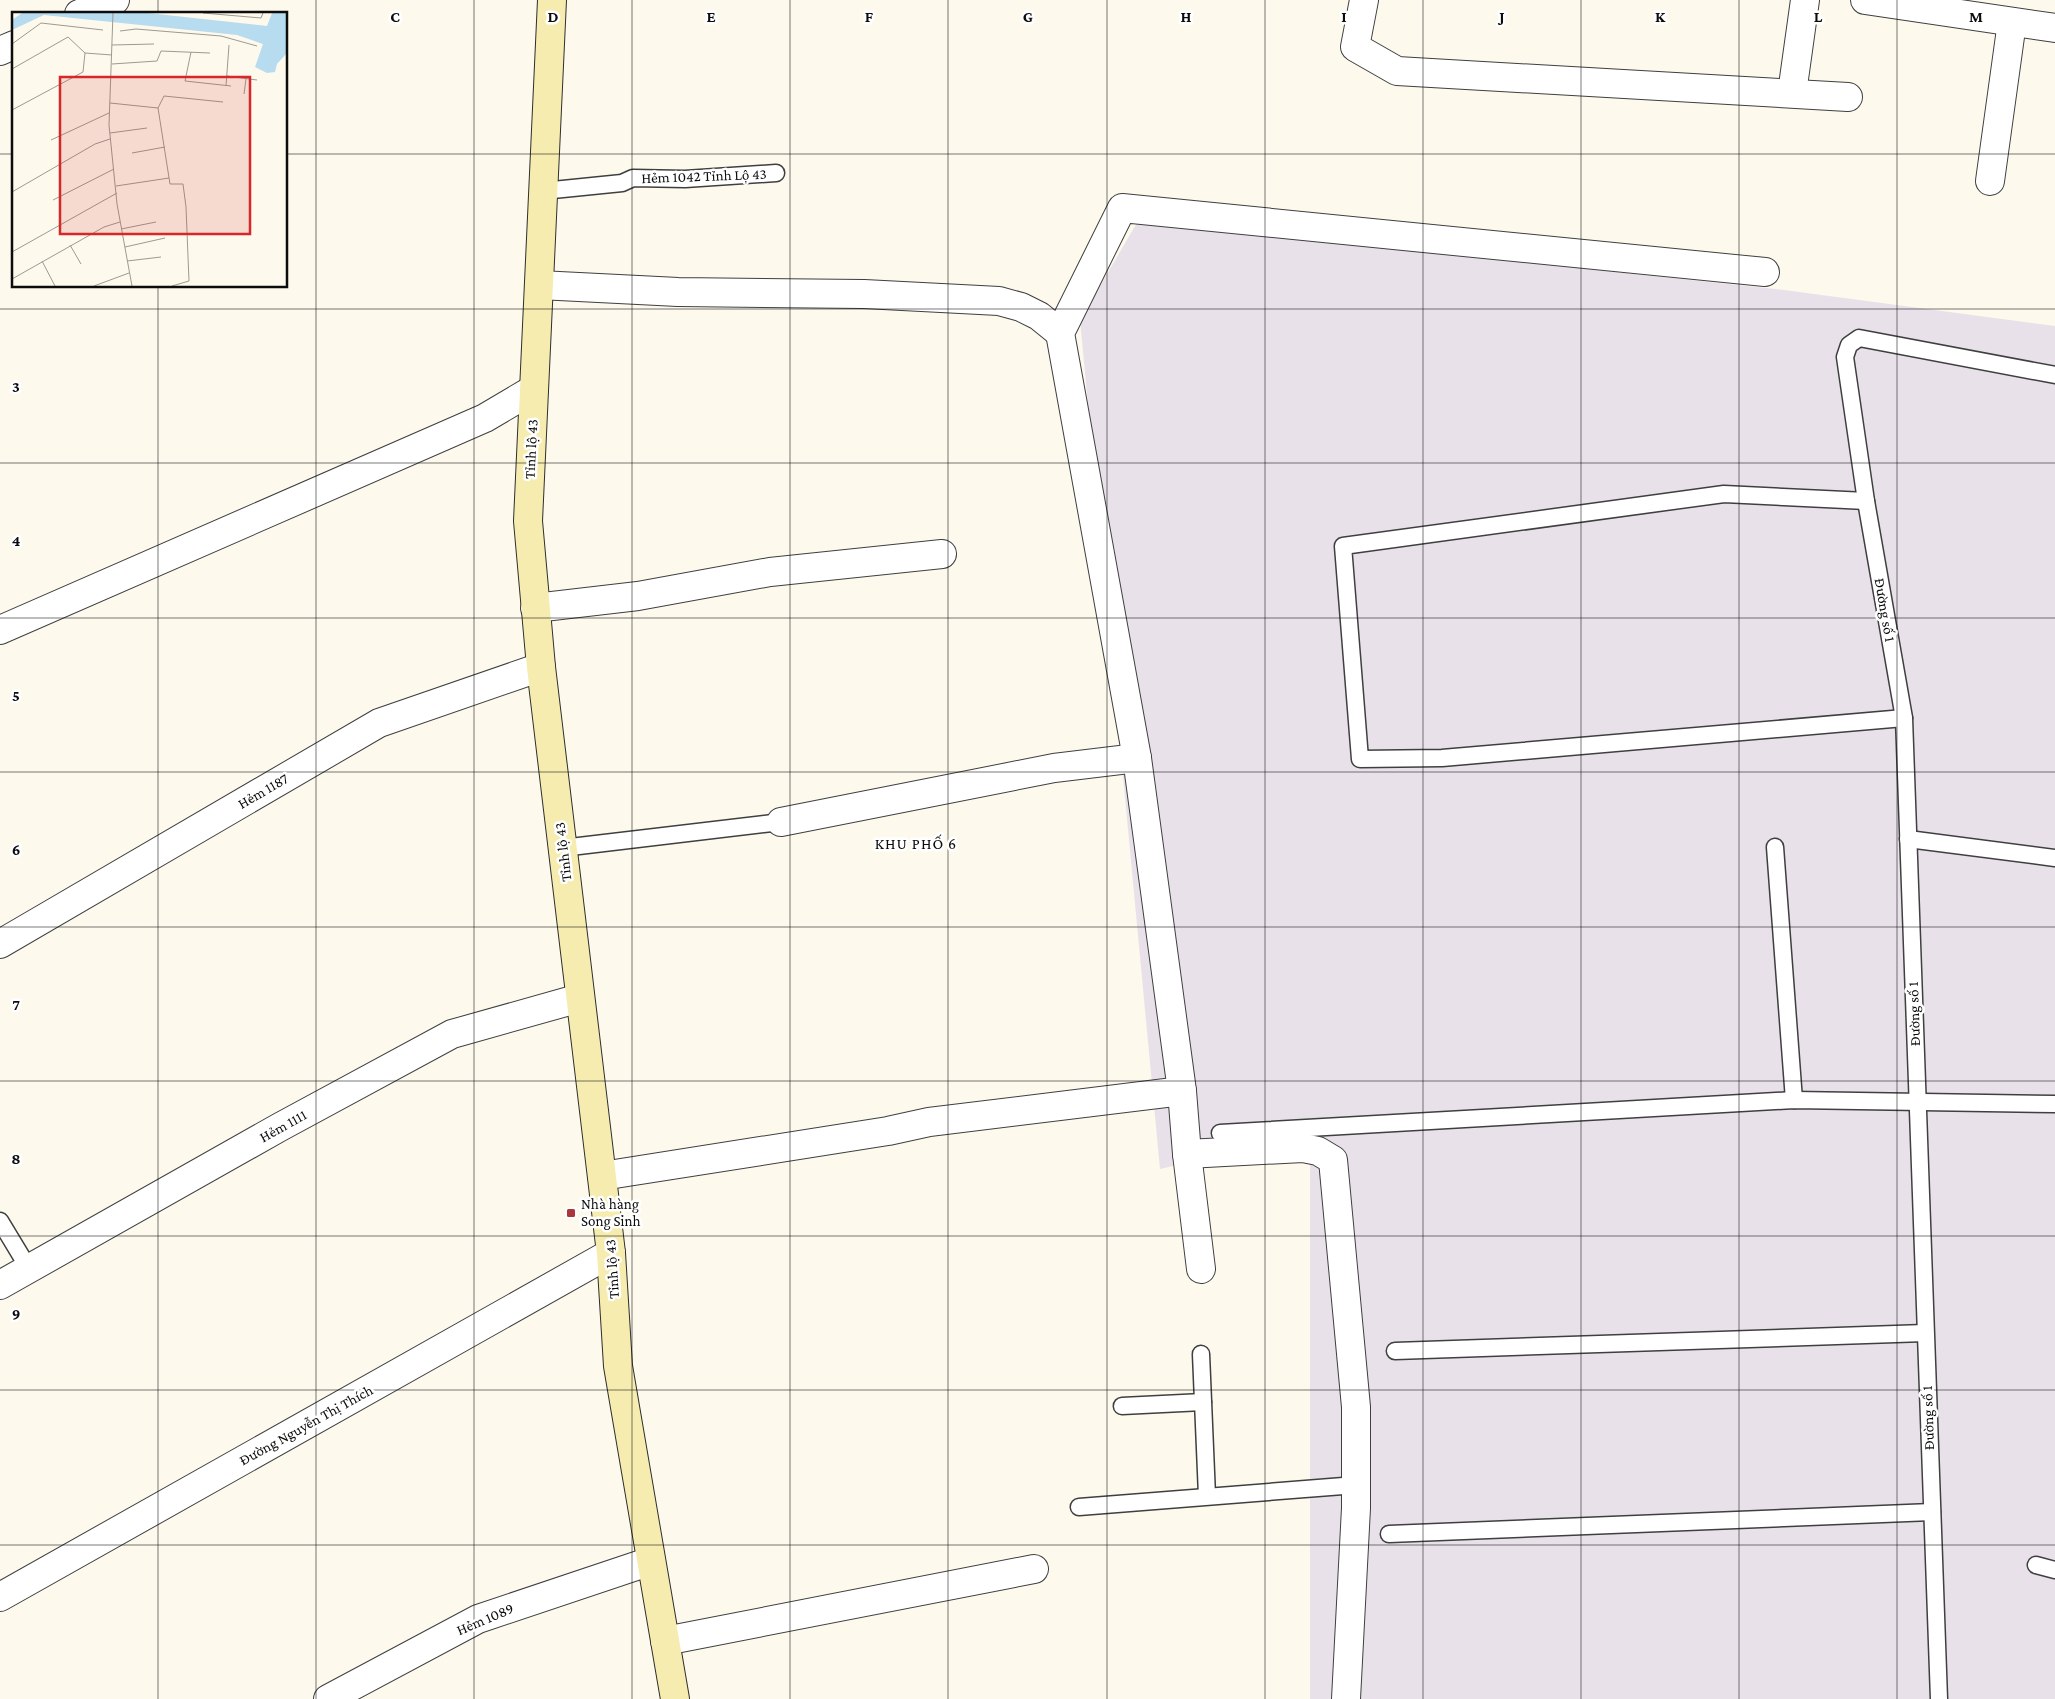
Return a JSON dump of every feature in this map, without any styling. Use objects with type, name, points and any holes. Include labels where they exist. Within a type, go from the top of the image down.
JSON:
[{"type":"main road","name":"Tỉnh lộ 43","points":[[552,0],[528,521],[541,667],[611,1254],[618,1366],[675,1699]]},
{"type":"street","points":[[84,12],[115,0]]},
{"type":"street","points":[[1364,0],[1355,47],[1397,71],[1848,97]]},
{"type":"street","points":[[1792,93],[1805,0]]},
{"type":"street","points":[[1865,0],[2055,28]]},
{"type":"street","points":[[1990,181],[2012,22]]},
{"type":"street","points":[[0,51],[12,46]]},
{"type":"street","points":[[1201,1269],[1187,1154],[1182,1091],[1137,758],[1060,333],[1122,208],[1764,272]]},
{"type":"street","points":[[539,285],[678,292],[864,294],[999,302],[1022,307],[1039,316],[1060,333]]},
{"type":"street","points":[[0,630],[485,418],[534,389]]},
{"type":"street","points":[[535,608],[638,596],[770,572],[942,554]]},
{"type":"street","name":"Hẻm 1187","points":[[0,944],[379,723],[541,667]]},
{"type":"street","points":[[781,822],[1054,768],[1137,758]]},
{"type":"street","name":"Hẻm 1111","points":[[0,1285],[280,1127],[452,1034],[580,998]]},
{"type":"street","points":[[602,1176],[888,1131],[929,1122],[1182,1091]]},
{"type":"street","points":[[1187,1154],[1303,1148],[1318,1151],[1333,1160],[1356,1407],[1356,1485],[1346,1699]]},
{"type":"street","name":"Đường Nguyễn Thị Thích","points":[[0,1597],[611,1254]]},
{"type":"street","name":"Hẻm 1089","points":[[328,1699],[478,1618],[651,1561]]},
{"type":"street","points":[[665,1641],[1034,1569]]},
{"type":"lane","name":"Hẻm 1042 Tỉnh Lộ 43","points":[[543,191],[622,183],[633,178],[685,179],[776,173]]},
{"type":"lane","name":"Đường số 1","points":[[1939,1699],[1904,718],[1866,501],[1845,357],[1849,346],[1859,338],[2055,375]]},
{"type":"lane","points":[[1866,501],[1724,494],[1343,546],[1360,759],[1442,758],[1904,718]]},
{"type":"lane","points":[[562,848],[781,822]]},
{"type":"lane","points":[[1908,838],[2055,858]]},
{"type":"lane","points":[[1775,847],[1794,1100]]},
{"type":"lane","points":[[1220,1133],[1794,1100],[2055,1104]]},
{"type":"lane","points":[[0,1221],[29,1269]]},
{"type":"lane","points":[[1395,1351],[1925,1333]]},
{"type":"lane","points":[[1201,1354],[1207,1496]]},
{"type":"lane","points":[[1122,1406],[1202,1402]]},
{"type":"lane","points":[[1079,1507],[1356,1485]]},
{"type":"lane","points":[[1389,1534],[1932,1512]]},
{"type":"lane","points":[[2036,1565],[2055,1570]]},
{"type":"shaded area","points":[[1138,221],[1784,290],[2055,326],[2055,1699],[1310,1699],[1310,1134],[1160,1169],[1080,320]]},
{"type":"place","name":"Nhà hàng Song Sinh","points":[[571,1213]]},
{"type":"district","name":"KHU PHỐ 6","points":[[916,843]]}]
